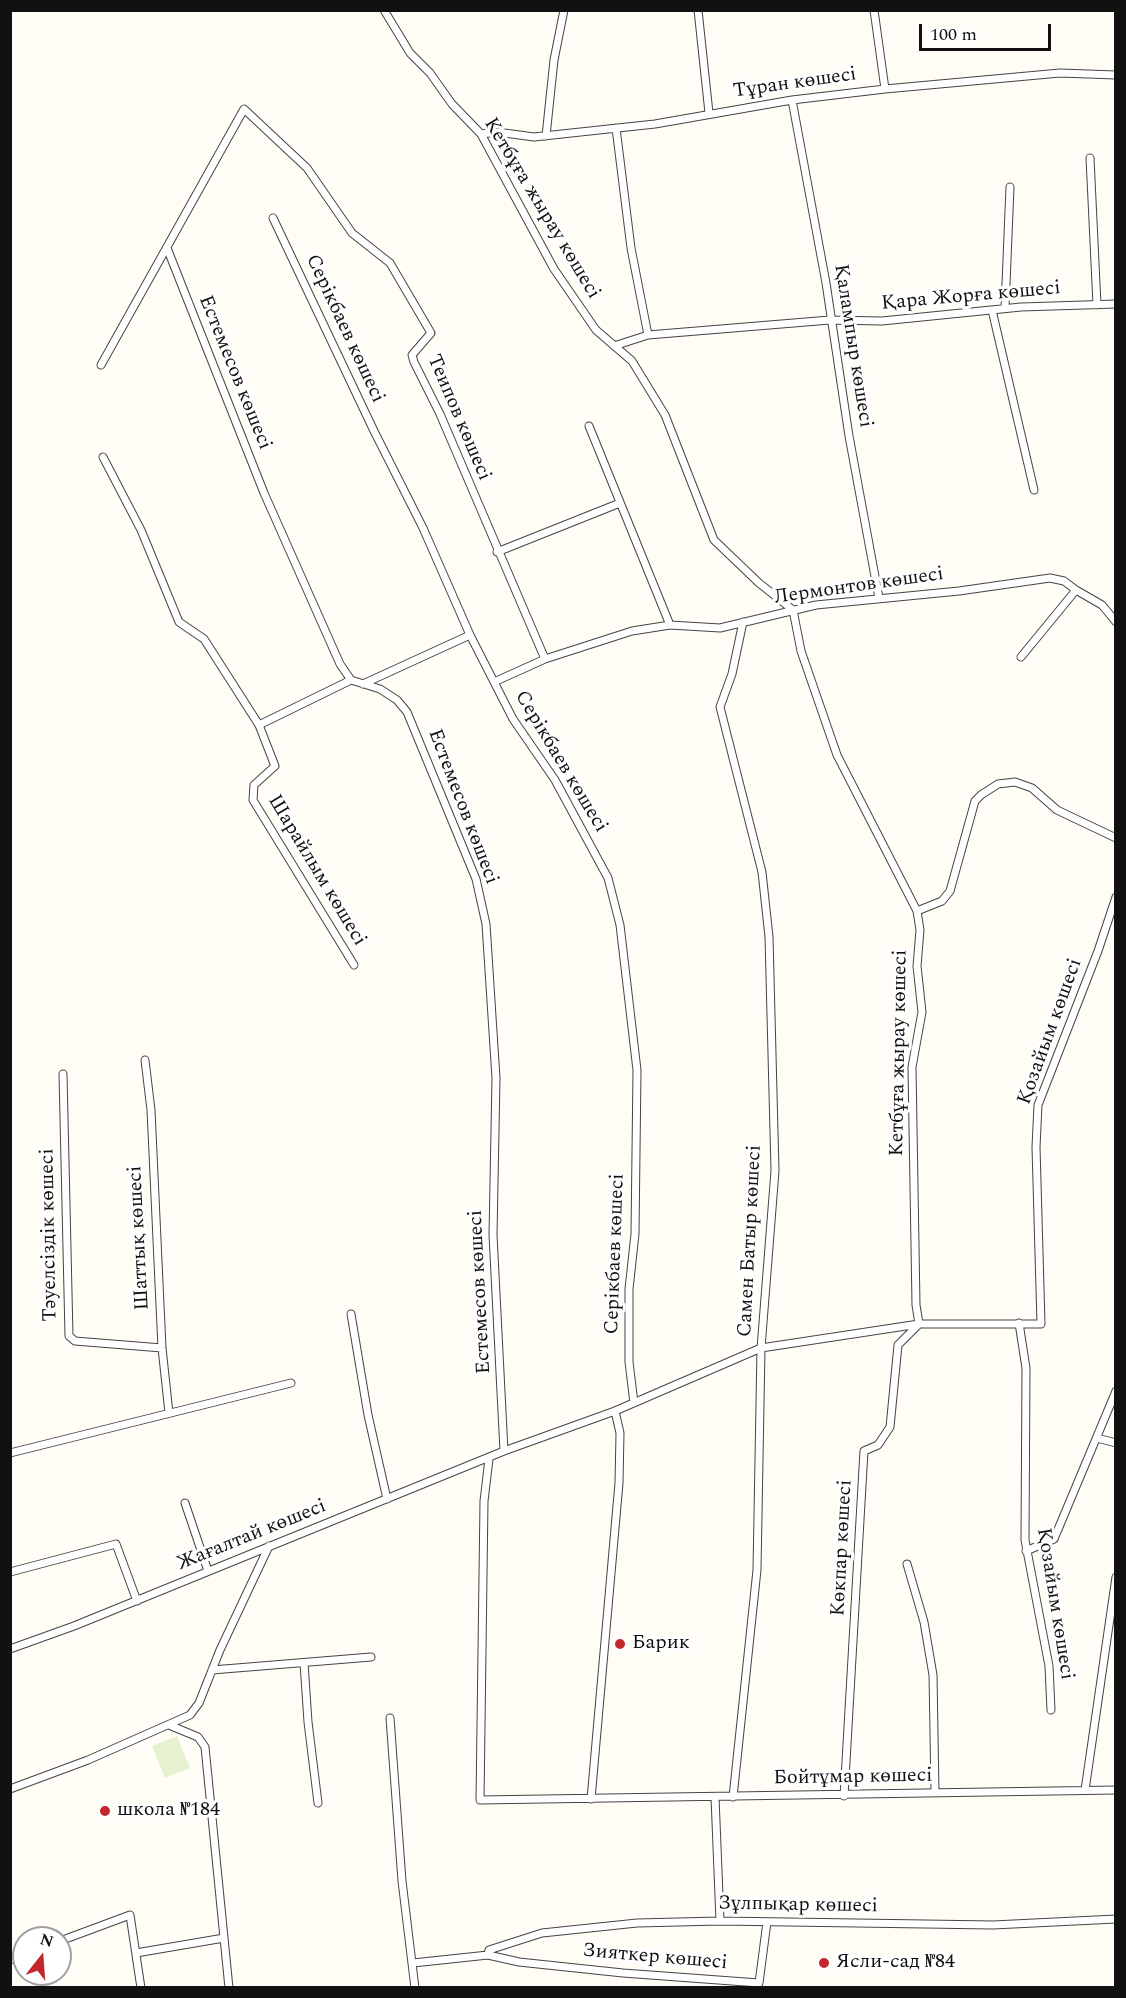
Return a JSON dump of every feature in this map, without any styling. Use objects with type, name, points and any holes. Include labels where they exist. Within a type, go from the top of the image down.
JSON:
[{"type":"street","name":"Кетбұға жырау көшесі","points":[[384,10],[410,53],[430,73],[452,104],[481,134],[554,269],[596,330],[633,361],[664,415],[714,540],[759,583],[793,610],[801,651],[837,755],[917,911],[920,930],[917,966],[922,1012],[912,1067],[916,1305],[919,1324]]},
{"type":"street","points":[[546,136],[554,60],[564,10]]},
{"type":"street","points":[[698,10],[709,113]]},
{"type":"street","points":[[874,10],[885,89]]},
{"type":"street","name":"Тұран көшесі","points":[[481,134],[546,136],[616,128],[792,100],[885,89],[1060,73],[1116,75]]},
{"type":"street","name":"Қалампыр көшесі","points":[[792,100],[826,284],[830,320],[879,598]]},
{"type":"street","name":"Теипов көшесі","points":[[167,248],[244,110],[307,168],[352,233],[390,263],[431,333],[412,355],[414,362],[440,414],[497,552],[545,659]]},
{"type":"street","points":[[616,128],[631,248],[648,335]]},
{"type":"street","points":[[1090,158],[1097,304]]},
{"type":"street","points":[[1005,308],[1010,188]]},
{"type":"street","name":"Серікбаев көшесі","points":[[273,218],[423,528],[470,635],[513,719],[555,780],[608,878],[620,925],[637,1070],[635,1234],[629,1289],[629,1362],[634,1403]]},
{"type":"street","points":[[101,365],[167,248]]},
{"type":"street","name":"Естемесов көшесі","points":[[167,248],[264,493],[340,664],[351,680],[380,689],[397,700],[407,712],[476,879],[486,924],[495,1078],[493,1234],[504,1451]]},
{"type":"street","name":"Қара Жорға көшесі","points":[[615,346],[648,335],[830,320],[882,321],[1005,308],[1116,304]]},
{"type":"street","points":[[992,310],[1034,490]]},
{"type":"street","points":[[589,426],[670,625]]},
{"type":"street","name":"Шарайлым көшесі","points":[[103,457],[141,530],[179,622],[204,639],[259,725],[275,766],[254,785],[252,800],[354,965]]},
{"type":"street","points":[[497,552],[620,503]]},
{"type":"street","name":"Лермонтов көшесі","points":[[494,681],[545,659],[632,631],[670,625],[720,628],[793,610],[1050,578],[1064,581],[1102,605],[1116,622]]},
{"type":"street","points":[[1022,657],[1076,590]]},
{"type":"street","name":"Самен Батыр көшесі","points":[[733,1797],[757,1569],[761,1348],[775,1171],[769,937],[762,872],[720,707],[732,674],[743,622]]},
{"type":"street","points":[[363,684],[470,635]]},
{"type":"street","points":[[259,725],[351,680]]},
{"type":"street","points":[[917,911],[942,901],[950,891],[975,801],[998,784],[1015,782],[1032,788],[1057,810],[1116,838]]},
{"type":"street","name":"Қозайым көшесі","points":[[1051,1710],[1049,1666],[1026,1551],[1026,1368],[1019,1323],[1041,1324],[1036,1158],[1038,1105],[1091,969],[1116,897]]},
{"type":"street","name":"Шаттық көшесі","points":[[145,1060],[151,1110],[162,1348],[169,1413]]},
{"type":"street","name":"Тәуелсіздік көшесі","points":[[63,1074],[69,1336],[75,1341],[162,1348]]},
{"type":"street","points":[[351,1314],[368,1415],[387,1499]]},
{"type":"street","points":[[634,1403],[761,1348],[919,1324],[1019,1323]]},
{"type":"street","name":"Көкпар көшесі","points":[[844,1796],[864,1451],[878,1445],[890,1427],[898,1344],[919,1324]]},
{"type":"street","points":[[10,1453],[291,1383]]},
{"type":"street","points":[[1026,1551],[1054,1539],[1116,1391]]},
{"type":"street","name":"Жағалтай көшесі","points":[[10,1648],[137,1601],[504,1451],[615,1412],[634,1403]]},
{"type":"street","points":[[591,1799],[619,1483],[620,1433],[615,1412]]},
{"type":"street","points":[[1096,1438],[1116,1443]]},
{"type":"street","name":"Бойтұмар көшесі","points":[[489,1459],[484,1501],[480,1800],[1116,1790]]},
{"type":"street","points":[[185,1503],[208,1571]]},
{"type":"street","points":[[10,1572],[116,1544],[137,1601]]},
{"type":"street","points":[[10,1789],[88,1760],[190,1715],[269,1546]]},
{"type":"street","points":[[907,1564],[924,1622],[933,1675],[935,1793]]},
{"type":"street","points":[[1085,1790],[1116,1576]]},
{"type":"street","points":[[212,1670],[371,1657]]},
{"type":"street","points":[[304,1663],[308,1722],[318,1803]]},
{"type":"street","points":[[390,1718],[402,1881],[416,1988]]},
{"type":"street","points":[[169,1725],[198,1737],[205,1747],[229,1988]]},
{"type":"street","points":[[714,1797],[720,1921]]},
{"type":"street","points":[[72,1937],[130,1915],[141,1988]]},
{"type":"street","name":"Зұлпықар көшесі","points":[[488,1955],[489,1950],[551,1931],[637,1923],[720,1921],[993,1925],[1116,1919]]},
{"type":"street","name":"Зияткер көшесі","points":[[488,1955],[519,1962],[623,1973],[759,1983],[767,1922]]},
{"type":"street","points":[[136,1953],[224,1938]]},
{"type":"street","points":[[413,1963],[488,1955]]},
{"type":"green space","points":[[177,1736],[190,1768],[165,1778],[152,1746]]},
{"type":"place","name":"Барик","points":[[620,1644]]},
{"type":"place","name":"школа №184","points":[[105,1811]]},
{"type":"place","name":"Ясли-сад №84","points":[[824,1963]]}]
